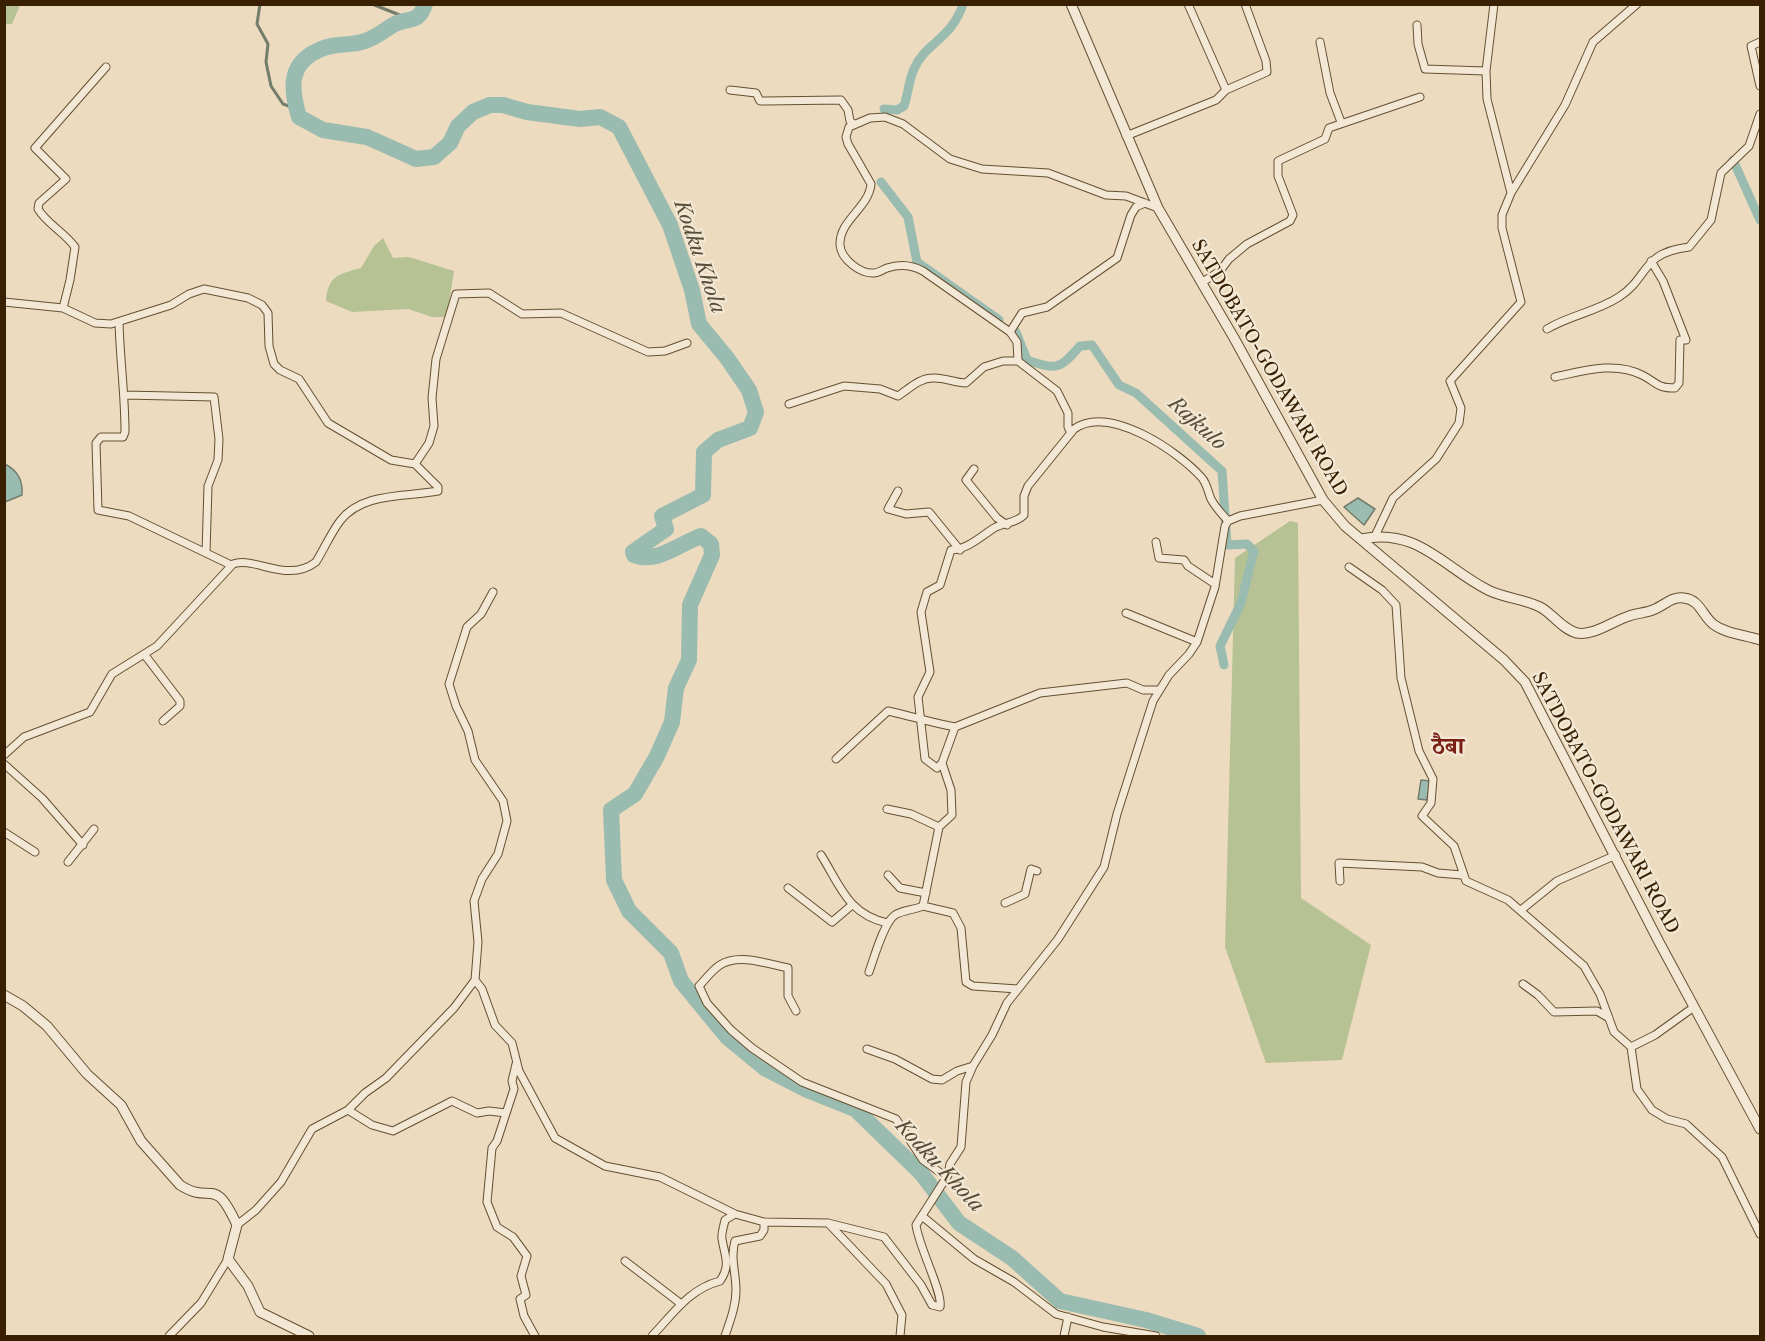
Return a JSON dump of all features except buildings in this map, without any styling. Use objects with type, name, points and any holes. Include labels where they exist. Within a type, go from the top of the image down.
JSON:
[{"type":"street","name":"SATDOBATO-GODAWARI ROAD","points":[[1071,4],[1158,208],[1323,500],[1334,516],[1520,676],[1694,1007],[1761,1129]]},
{"type":"street","points":[[1188,4],[1226,90]]},
{"type":"street","points":[[1126,136],[1216,100],[1226,90],[1267,72],[1266,61],[1245,4]]},
{"type":"street","points":[[1494,4],[1486,71],[1487,99],[1511,193]]},
{"type":"street","points":[[1375,536],[1393,498],[1436,459],[1459,423],[1461,408],[1450,381],[1521,302],[1502,228],[1502,215],[1511,193],[1565,105],[1593,42],[1637,4]]},
{"type":"street","points":[[1417,25],[1422,65],[1425,69],[1486,71]]},
{"type":"street","points":[[1320,42],[1330,93],[1341,122]]},
{"type":"street","points":[[1761,42],[1751,46],[1761,86]]},
{"type":"street","points":[[63,308],[75,247],[64,232],[44,219],[38,209],[39,203],[66,179],[35,148],[106,67]]},
{"type":"street","points":[[730,90],[756,93],[760,101],[841,100],[848,110],[850,121],[854,124]]},
{"type":"street","points":[[1201,283],[1221,271],[1229,259],[1246,244],[1290,221],[1293,215],[1278,176],[1278,161],[1324,139],[1329,128],[1341,122],[1420,97]]},
{"type":"street","points":[[1547,329],[1566,318],[1588,314],[1622,296],[1651,261],[1670,249],[1689,247],[1711,220],[1721,173],[1749,146],[1761,114]]},
{"type":"street","points":[[1018,361],[1017,342],[1010,332],[972,307],[950,288],[916,268],[896,266],[874,273],[866,272],[843,256],[840,247],[844,228],[861,207],[870,190],[869,178],[846,137],[849,127],[870,118],[885,117],[903,124],[958,162],[982,169],[1048,173],[1106,195],[1126,196],[1158,208]]},
{"type":"street","points":[[1010,332],[1022,314],[1047,307],[1117,258],[1131,215],[1136,207],[1144,203]]},
{"type":"street","points":[[1555,377],[1599,368],[1620,368],[1642,375],[1658,388],[1676,388],[1679,383],[1680,340],[1686,340],[1663,281],[1651,261]]},
{"type":"street","points":[[4,302],[63,308],[95,323],[119,322],[171,305],[189,294],[204,289],[248,298],[262,305],[268,313],[269,346],[274,364],[280,370],[299,379],[328,423],[391,460],[415,464],[438,487],[438,491],[371,501],[349,513],[340,520],[316,562],[310,567],[282,570],[242,562],[231,565],[197,606],[157,646],[112,674],[96,705],[86,714],[24,737],[4,755]]},
{"type":"street","points":[[415,464],[429,443],[434,426],[432,398],[436,359],[456,294],[489,293],[522,314],[561,313],[648,352],[665,351],[687,343]]},
{"type":"street","points":[[119,322],[120,361],[125,395],[125,436],[101,437],[96,443],[98,510],[129,516],[231,565]]},
{"type":"street","points":[[789,404],[844,386],[880,389],[898,396],[914,384],[932,378],[950,383],[966,383],[984,367],[1003,361],[1018,361],[1057,391],[1068,412],[1068,426],[1071,433]]},
{"type":"street","points":[[125,395],[214,397],[219,439],[218,460],[208,486],[206,553]]},
{"type":"street","points":[[955,727],[942,763],[937,768],[925,759],[919,721],[918,697],[930,672],[921,612],[927,592],[940,585],[951,550],[960,550],[995,527],[1019,521],[1024,515],[1024,496],[1028,486],[1071,433],[1084,422],[1121,425],[1145,434],[1164,449],[1184,459],[1204,481],[1212,501],[1228,521]]},
{"type":"street","points":[[974,469],[966,480],[997,518],[1008,525]]},
{"type":"street","points":[[898,491],[888,509],[906,514],[929,512],[960,550]]},
{"type":"street","points":[[1228,521],[1263,511],[1323,500]]},
{"type":"street","points":[[475,980],[482,989],[495,1025],[512,1042],[516,1062],[547,1126],[561,1143],[605,1166],[660,1178],[735,1214],[764,1222],[828,1223],[884,1237],[921,1285],[933,1305],[940,1307],[940,1294],[918,1239],[916,1226],[946,1178],[950,1164],[961,1146],[966,1082],[1007,1003],[1058,939],[1104,867],[1117,814],[1158,690],[1197,642],[1215,584],[1228,521]]},
{"type":"street","points":[[1361,539],[1375,536],[1403,540],[1433,551],[1486,589],[1508,599],[1539,606],[1577,633],[1591,632],[1628,616],[1655,610],[1676,597],[1696,602],[1712,623],[1722,630],[1761,640]]},
{"type":"street","points":[[1156,542],[1159,558],[1184,560],[1215,584]]},
{"type":"street","points":[[1349,567],[1382,590],[1396,605],[1401,678],[1419,751],[1432,779],[1431,803],[1422,816],[1454,846],[1462,875],[1466,881],[1498,894],[1521,910],[1584,966],[1600,994],[1614,1032],[1631,1047],[1637,1089],[1652,1110],[1667,1119],[1686,1124],[1722,1157],[1761,1234]]},
{"type":"street","points":[[169,1336],[201,1303],[228,1259],[237,1225],[256,1210],[280,1182],[312,1130],[348,1110],[365,1093],[386,1078],[454,1008],[475,980],[478,942],[474,901],[482,879],[498,854],[507,821],[503,801],[475,760],[468,731],[449,684],[454,659],[467,627],[481,614],[493,592]]},
{"type":"street","points":[[1126,613],[1197,642]]},
{"type":"street","points":[[144,654],[180,701],[180,706],[163,721]]},
{"type":"street","points":[[836,759],[888,711],[912,716],[919,721],[955,727],[1040,693],[1127,683],[1143,690],[1158,690]]},
{"type":"street","points":[[923,906],[939,827],[952,815],[951,790],[942,763]]},
{"type":"street","points":[[4,764],[42,798],[83,845]]},
{"type":"street","points":[[887,809],[912,814],[939,827]]},
{"type":"street","points":[[69,862],[94,829]]},
{"type":"street","points":[[4,832],[35,852]]},
{"type":"street","points":[[821,855],[852,906],[862,915],[887,923]]},
{"type":"street","points":[[1521,910],[1557,881],[1616,855]]},
{"type":"street","points":[[1340,882],[1339,863],[1422,867],[1438,873],[1462,875]]},
{"type":"street","points":[[1005,903],[1025,894],[1030,869],[1037,871]]},
{"type":"street","points":[[888,875],[900,888],[926,892]]},
{"type":"street","points":[[788,888],[832,922],[852,906]]},
{"type":"street","points":[[869,972],[887,923],[896,914],[913,911],[923,906],[953,913],[961,928],[966,982],[973,986],[1018,989]]},
{"type":"street","points":[[796,1011],[788,996],[788,968],[749,960],[735,961],[720,965],[699,986],[707,1002],[731,1030],[752,1048],[802,1082],[896,1119],[923,1160],[946,1178]]},
{"type":"street","points":[[1523,984],[1538,994],[1554,1012],[1598,1011],[1609,1018]]},
{"type":"street","points":[[4,995],[23,1006],[47,1026],[87,1074],[121,1105],[141,1141],[180,1185],[187,1189],[220,1195],[237,1225]]},
{"type":"street","points":[[1631,1047],[1655,1035],[1694,1007]]},
{"type":"street","points":[[867,1049],[895,1059],[932,1079],[942,1080],[957,1071],[973,1066]]},
{"type":"street","points":[[516,1062],[512,1081],[514,1089],[497,1141],[492,1148],[487,1202],[497,1227],[513,1237],[527,1256],[521,1276],[526,1295],[520,1299],[524,1316],[535,1336]]},
{"type":"street","points":[[348,1110],[372,1125],[393,1131],[452,1101],[477,1113],[489,1111],[506,1113]]},
{"type":"street","points":[[652,1336],[680,1304],[707,1285],[720,1281],[728,1270],[721,1237],[725,1220],[735,1214]]},
{"type":"street","points":[[922,1216],[974,1259],[1014,1282],[1056,1314],[1103,1327],[1156,1336]]},
{"type":"street","points":[[725,1336],[734,1307],[736,1290],[733,1250],[735,1242],[760,1236],[764,1230],[764,1222]]},
{"type":"street","points":[[828,1223],[886,1284],[902,1315],[900,1336]]},
{"type":"street","points":[[228,1259],[248,1286],[261,1312],[309,1336]]},
{"type":"street","points":[[625,1261],[680,1304]]},
{"type":"street","points":[[1064,1336],[1068,1317]]},
{"type":"green space","points":[[4,5],[20,5],[12,24],[5,24]]},
{"type":"green space","points":[[383,238],[393,258],[409,257],[454,271],[447,317],[432,317],[408,309],[352,312],[326,301],[332,281],[340,274],[361,268],[374,246]]},
{"type":"green space","points":[[1290,521],[1298,523],[1301,898],[1371,945],[1342,1060],[1266,1063],[1225,947],[1235,558]]},
{"type":"water","points":[[5,464],[19,476],[22,495],[5,502]]},
{"type":"water","points":[[1358,498],[1375,509],[1364,525],[1344,507]]},
{"type":"water","points":[[1421,780],[1430,781],[1427,800],[1418,799]]},
{"type":"waterway","points":[[260,4],[257,24],[268,44],[266,62],[271,86],[283,104],[297,109]]},
{"type":"waterway","points":[[372,4],[412,20]]},
{"type":"waterway","name":"Kodku Khola","points":[[425,4],[415,18],[398,22],[360,43],[329,46],[312,53],[304,60],[298,68],[293,85],[299,117],[323,130],[367,137],[416,159],[434,157],[450,143],[458,126],[473,112],[490,105],[503,105],[527,112],[580,119],[600,117],[619,127],[670,225],[692,290],[699,324],[749,390],[756,412],[750,428],[718,440],[704,452],[703,495],[662,516],[666,529],[633,552],[634,555],[643,557],[660,555],[701,536],[711,544],[712,555],[690,605],[689,660],[676,688],[672,722],[657,756],[635,794],[611,810],[614,880],[629,911],[671,953],[681,981],[727,1037],[766,1069],[805,1089],[855,1109],[921,1173],[959,1223],[1012,1258],[1060,1301],[1146,1320],[1198,1336]]},
{"type":"waterway","points":[[884,109],[897,110],[904,106],[912,73],[919,60],[946,33],[963,4]]},
{"type":"waterway","points":[[1733,160],[1760,220]]},
{"type":"waterway","name":"Rajkulo","points":[[881,182],[908,217],[917,262],[999,320]]},
{"type":"waterway","name":"Rajkulo","points":[[1016,332],[1027,360],[1045,365],[1062,364],[1080,346],[1092,345],[1119,385],[1136,393],[1222,471],[1227,545],[1247,544],[1254,551],[1241,603],[1220,646],[1224,665]]},
{"type":"district","name":"ठैबा","points":[[1448,747]]}]
